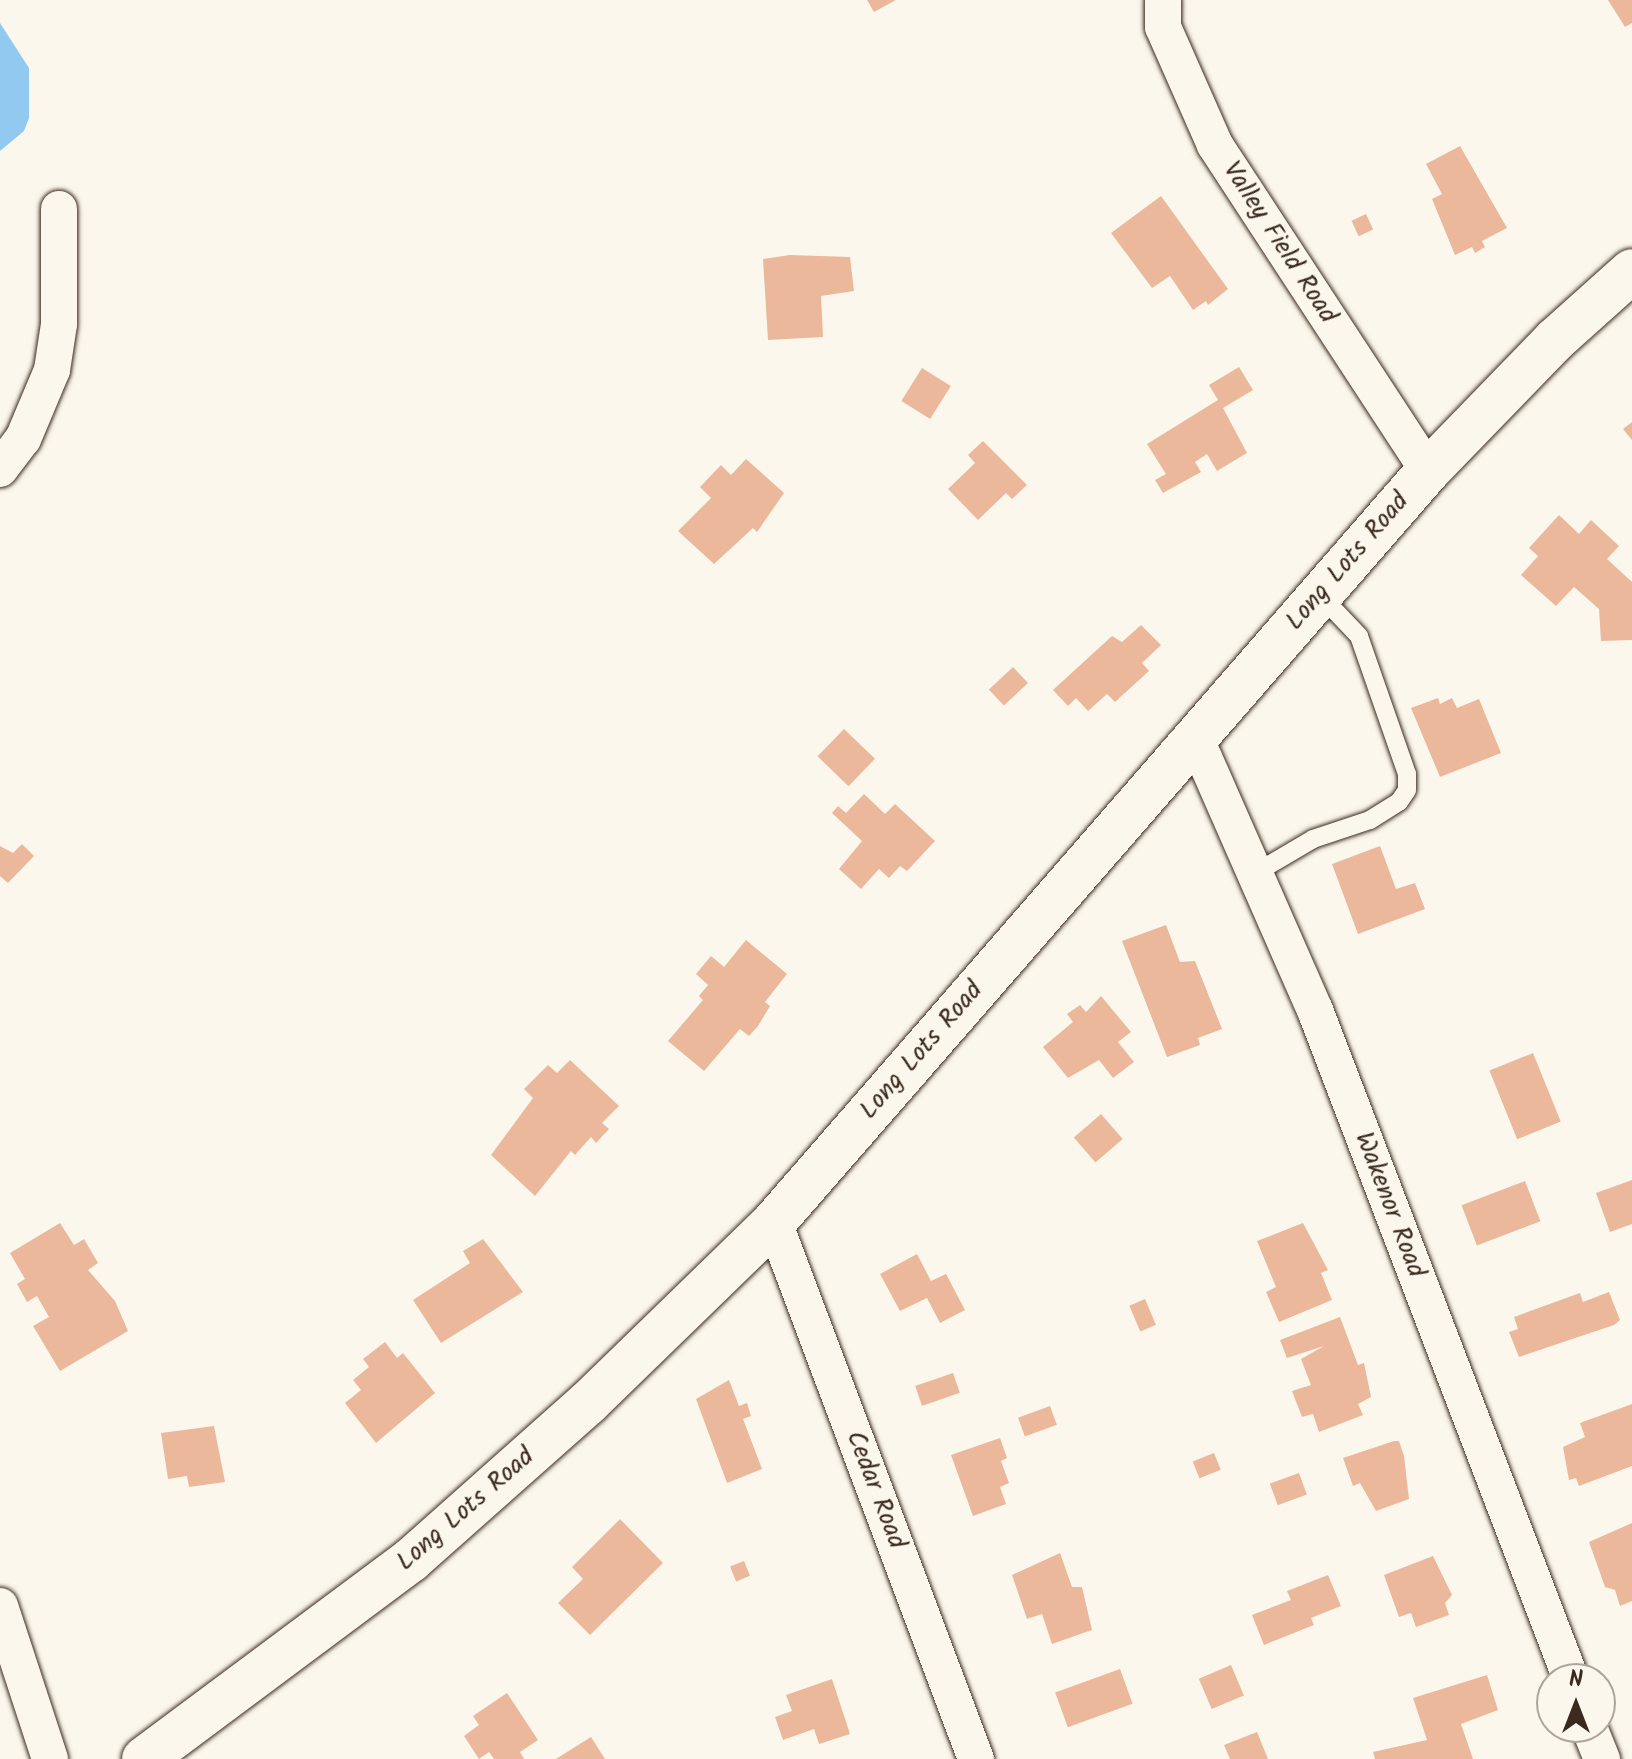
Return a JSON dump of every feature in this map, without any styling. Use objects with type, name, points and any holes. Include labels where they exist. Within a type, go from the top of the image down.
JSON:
[{"type":"main road","name":"Long Lots Road","points":[[144,1759],[411,1560],[588,1403],[774,1222],[1428,471],[1555,340],[1632,271]]},
{"type":"street","name":"Valley Field Road","points":[[1163,0],[1163,27],[1215,145],[1428,471]]},
{"type":"street","points":[[0,469],[23,439],[52,370],[62,266],[59,209]]},
{"type":"street","name":"Wakenor Road","points":[[1195,737],[1252,875],[1315,1010],[1565,1663]]},
{"type":"street","name":"Cedar Road","points":[[774,1222],[976,1759]]},
{"type":"street","points":[[0,1606],[50,1759]]},
{"type":"lane","points":[[1252,875],[1313,839],[1370,820],[1399,802],[1407,790],[1407,774],[1359,636],[1319,595]]},
{"type":"water","points":[[0,23],[29,68],[29,118],[24,131],[0,151]]},
{"type":"building","points":[[867,0],[896,0],[874,12]]},
{"type":"building","points":[[1608,0],[1632,0],[1632,23],[1625,27]]},
{"type":"building","points":[[1460,146],[1507,228],[1482,241],[1485,247],[1475,253],[1472,247],[1455,255],[1432,199],[1442,194],[1426,164]]},
{"type":"building","points":[[1161,196],[1228,289],[1208,305],[1206,301],[1193,310],[1170,276],[1152,288],[1111,233]]},
{"type":"building","points":[[1366,214],[1373,229],[1359,236],[1351,221]]},
{"type":"building","points":[[790,255],[850,257],[854,291],[821,296],[823,337],[768,340],[763,259]]},
{"type":"building","points":[[1239,367],[1253,390],[1223,408],[1247,453],[1217,471],[1207,454],[1195,462],[1201,472],[1163,493],[1155,480],[1166,474],[1147,444],[1218,400],[1209,385]]},
{"type":"building","points":[[922,368],[951,386],[930,419],[901,401]]},
{"type":"building","points":[[1632,422],[1632,440],[1623,429]]},
{"type":"building","points":[[983,441],[1027,485],[1012,499],[1006,493],[978,520],[948,489],[975,463],[968,455]]},
{"type":"building","points":[[746,459],[784,493],[757,532],[753,528],[714,564],[678,531],[711,498],[700,487],[721,465],[731,475]]},
{"type":"building","points":[[1559,515],[1579,534],[1591,520],[1619,546],[1607,559],[1632,582],[1632,640],[1601,641],[1599,609],[1574,587],[1556,606],[1521,575],[1538,556],[1529,548]]},
{"type":"building","points":[[1141,625],[1161,645],[1142,663],[1149,671],[1115,702],[1107,694],[1088,711],[1076,698],[1068,706],[1053,690],[1112,636],[1122,642]]},
{"type":"building","points":[[1013,667],[1028,683],[1004,706],[989,690]]},
{"type":"building","points":[[1438,698],[1440,704],[1452,698],[1457,708],[1479,699],[1501,753],[1440,777],[1411,708]]},
{"type":"building","points":[[844,729],[875,759],[849,786],[818,756]]},
{"type":"building","points":[[864,794],[885,814],[895,804],[935,841],[907,871],[900,866],[889,878],[879,869],[861,889],[839,869],[862,841],[832,813],[838,806],[846,813]]},
{"type":"building","points":[[22,844],[34,856],[8,883],[0,876],[0,846],[13,853]]},
{"type":"building","points":[[1380,846],[1396,889],[1415,883],[1425,909],[1358,934],[1332,864]]},
{"type":"building","points":[[1166,925],[1180,962],[1195,961],[1222,1029],[1198,1038],[1200,1045],[1167,1057],[1122,941]]},
{"type":"building","points":[[746,940],[787,974],[765,1002],[770,1006],[758,1026],[749,1036],[740,1029],[704,1071],[668,1041],[703,1000],[699,996],[708,985],[696,974],[711,956],[724,967]]},
{"type":"building","points":[[1101,996],[1131,1032],[1118,1042],[1134,1062],[1113,1078],[1099,1060],[1068,1078],[1043,1047],[1073,1022],[1067,1014],[1080,1005],[1086,1012]]},
{"type":"building","points":[[1533,1053],[1561,1122],[1517,1139],[1489,1071]]},
{"type":"building","points":[[570,1060],[619,1106],[602,1123],[609,1129],[596,1143],[591,1137],[575,1155],[571,1151],[535,1196],[491,1155],[533,1098],[524,1089],[548,1065],[557,1073]]},
{"type":"building","points":[[1101,1114],[1123,1139],[1095,1163],[1074,1138]]},
{"type":"building","points":[[1632,1180],[1632,1224],[1610,1232],[1596,1193]]},
{"type":"building","points":[[1525,1181],[1540,1221],[1477,1246],[1462,1205]]},
{"type":"building","points":[[60,1223],[74,1245],[84,1239],[98,1263],[88,1270],[115,1301],[128,1331],[60,1371],[33,1326],[49,1317],[37,1296],[27,1302],[17,1284],[25,1279],[10,1253]]},
{"type":"building","points":[[1303,1223],[1328,1270],[1321,1273],[1332,1300],[1279,1322],[1266,1292],[1276,1287],[1257,1241]]},
{"type":"building","points":[[483,1239],[523,1292],[441,1343],[413,1300],[470,1263],[463,1251]]},
{"type":"building","points":[[917,1254],[931,1281],[946,1274],[965,1310],[940,1323],[927,1298],[900,1311],[880,1274]]},
{"type":"building","points":[[1609,1292],[1620,1320],[1614,1325],[1519,1357],[1509,1332],[1518,1329],[1514,1317],[1580,1293],[1583,1302]]},
{"type":"building","points":[[1145,1299],[1156,1325],[1140,1331],[1129,1306]]},
{"type":"building","points":[[1340,1317],[1358,1365],[1364,1363],[1371,1397],[1358,1404],[1363,1415],[1319,1432],[1313,1414],[1302,1417],[1292,1391],[1311,1385],[1301,1359],[1324,1346],[1287,1358],[1280,1340]]},
{"type":"building","points":[[385,1342],[397,1358],[403,1353],[435,1393],[376,1443],[345,1403],[361,1390],[353,1380],[369,1367],[363,1359]]},
{"type":"building","points":[[953,1373],[960,1393],[922,1406],[915,1386]]},
{"type":"building","points":[[729,1380],[739,1406],[747,1403],[751,1416],[743,1419],[762,1469],[727,1483],[696,1399]]},
{"type":"building","points":[[1632,1404],[1632,1466],[1579,1486],[1576,1478],[1569,1480],[1563,1447],[1585,1437],[1580,1423]]},
{"type":"building","points":[[1050,1406],[1057,1425],[1025,1436],[1018,1418]]},
{"type":"building","points":[[214,1426],[225,1482],[189,1487],[187,1476],[168,1479],[161,1433]]},
{"type":"building","points":[[1000,1438],[1007,1458],[1001,1461],[1009,1483],[1000,1487],[1006,1504],[973,1516],[951,1455]]},
{"type":"building","points":[[1399,1441],[1404,1456],[1409,1499],[1376,1511],[1360,1483],[1353,1486],[1343,1458]]},
{"type":"building","points":[[1214,1453],[1221,1470],[1199,1478],[1193,1462]]},
{"type":"building","points":[[1299,1473],[1307,1495],[1278,1505],[1270,1484]]},
{"type":"building","points":[[620,1519],[663,1563],[590,1635],[558,1603],[583,1579],[572,1567]]},
{"type":"building","points":[[1632,1523],[1632,1601],[1620,1606],[1615,1590],[1605,1587],[1589,1542]]},
{"type":"building","points":[[1060,1553],[1072,1587],[1082,1587],[1092,1630],[1052,1644],[1042,1614],[1027,1619],[1012,1575]]},
{"type":"building","points":[[1433,1556],[1452,1595],[1445,1603],[1449,1615],[1416,1627],[1411,1613],[1399,1617],[1384,1575]]},
{"type":"building","points":[[744,1561],[750,1576],[736,1581],[730,1567]]},
{"type":"building","points":[[1328,1575],[1341,1606],[1311,1618],[1314,1625],[1264,1645],[1252,1615],[1291,1600],[1287,1591]]},
{"type":"building","points":[[1231,1665],[1244,1695],[1212,1709],[1199,1679]]},
{"type":"building","points":[[1120,1669],[1133,1704],[1068,1727],[1055,1693]]},
{"type":"building","points":[[1487,1675],[1498,1710],[1461,1724],[1473,1759],[1375,1759],[1373,1752],[1427,1740],[1413,1698]]},
{"type":"building","points":[[832,1679],[850,1734],[819,1744],[814,1729],[783,1740],[775,1717],[792,1711],[786,1695]]},
{"type":"building","points":[[507,1693],[538,1740],[520,1752],[524,1759],[494,1759],[489,1752],[479,1759],[464,1736],[479,1725],[473,1716]]},
{"type":"building","points":[[1257,1732],[1268,1759],[1230,1759],[1224,1745]]},
{"type":"building","points":[[591,1737],[605,1759],[556,1759],[567,1752]]}]
